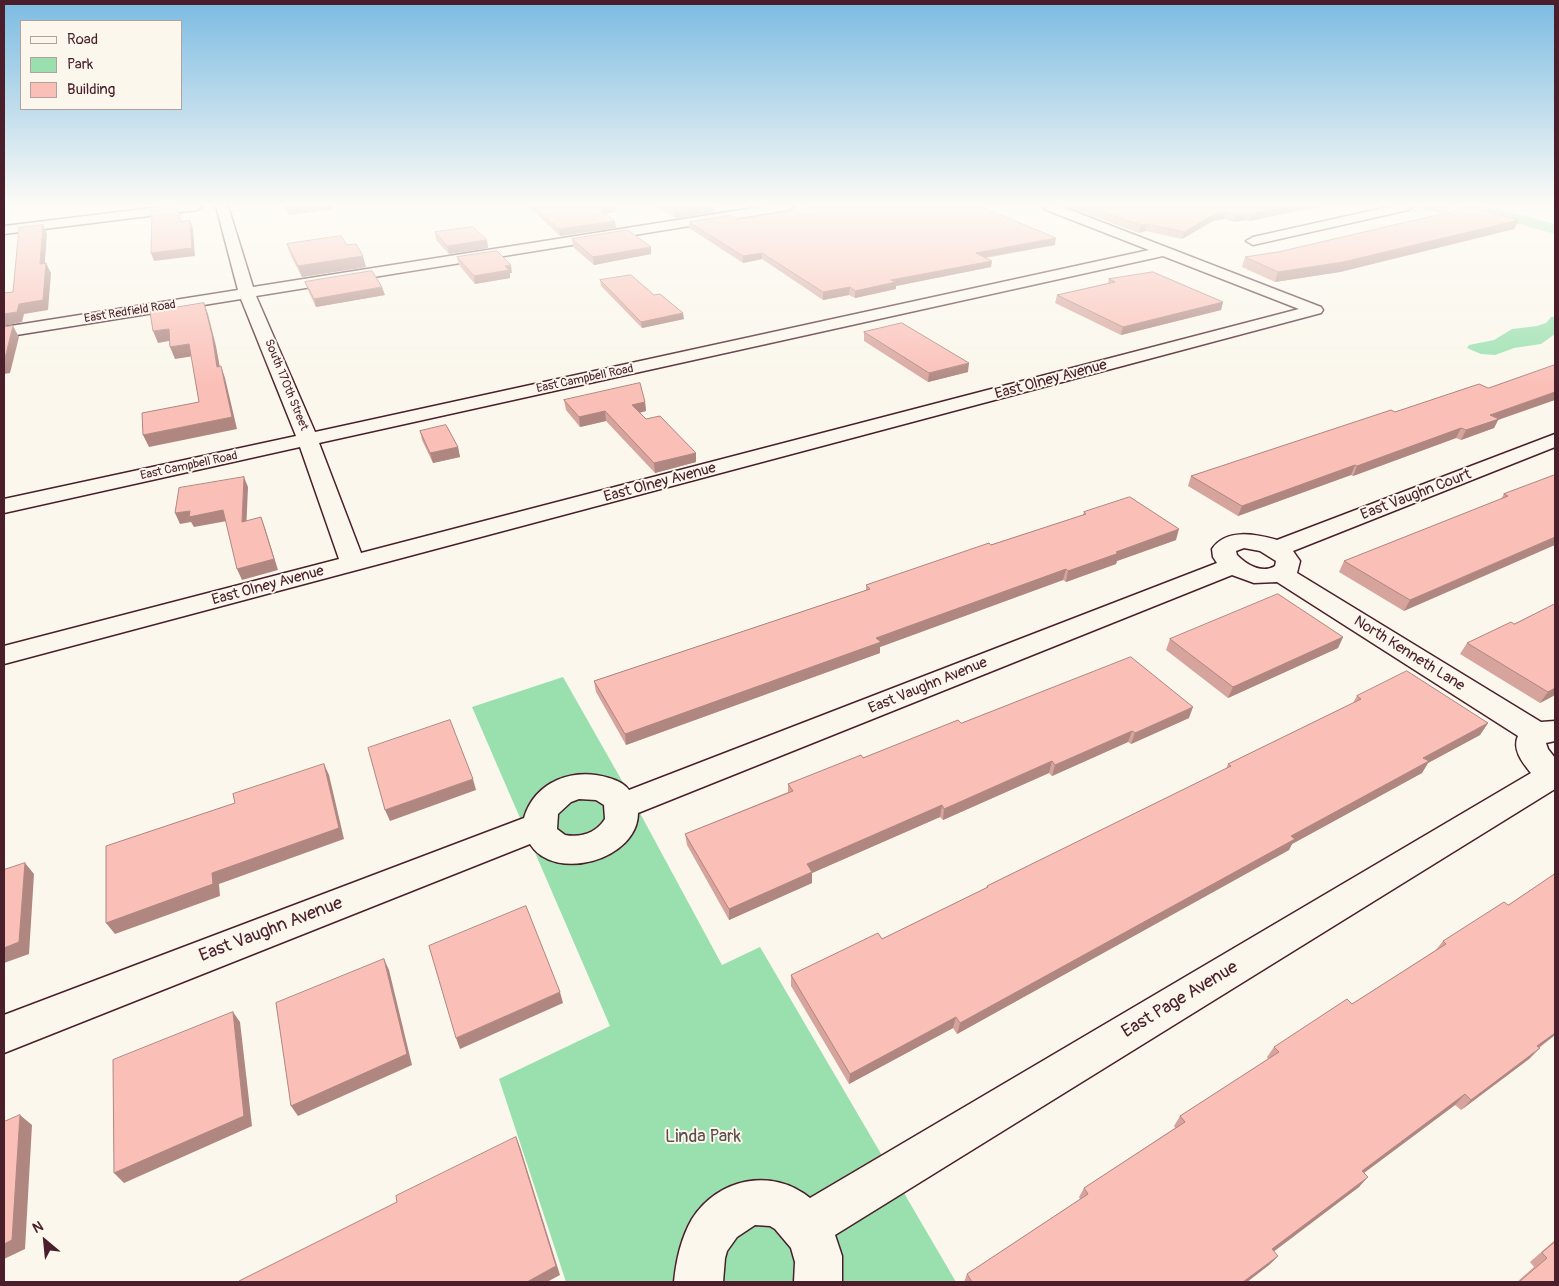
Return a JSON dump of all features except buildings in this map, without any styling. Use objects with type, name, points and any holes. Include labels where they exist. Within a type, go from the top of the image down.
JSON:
[{"type":"street","name":"South 170th Street","points":[[239,266],[247,293],[308,440],[353,564]]},
{"type":"street","name":"East Redfield Road","points":[[4,332],[415,266]]},
{"type":"street","name":"East Campbell Road","points":[[4,506],[1097,266]]},
{"type":"street","name":"East Olney Avenue","points":[[4,655],[1315,310],[1203,266]]},
{"type":"street","name":"East Vaughn Court","points":[[1233,566],[1256,575],[1268,576],[1279,562],[1555,440]]},
{"type":"street","name":"North Kenneth Lane","points":[[1233,566],[1226,560],[1223,553],[1225,547],[1231,543],[1241,541],[1256,542],[1279,562],[1546,733]]},
{"type":"street","name":"East Vaughn Avenue","points":[[622,806],[1233,566]]},
{"type":"street","points":[[1546,733],[1530,741],[1532,751],[1538,761],[1554,774]]},
{"type":"street","name":"East Page Avenue","points":[[805,1227],[1554,774]]},
{"type":"street","points":[[592,786],[606,789],[616,796],[622,806],[623,818],[617,830],[606,840],[591,848],[575,850],[560,848],[544,838],[539,826],[542,811],[550,800],[562,791],[577,787],[592,786]]},
{"type":"street","name":"East Vaughn Avenue","points":[[4,1034],[539,826]]},
{"type":"street","points":[[699,1282],[700,1256],[705,1240],[719,1220],[738,1207],[760,1203],[774,1204],[793,1214],[805,1227],[816,1246],[820,1271],[818,1282]]},
{"type":"green space","points":[[1551,317],[1555,317],[1555,334],[1541,344],[1514,348],[1495,355],[1481,354],[1467,348],[1469,345],[1494,340],[1512,329],[1546,323]]},
{"type":"green space","name":"Linda Park","points":[[563,677],[634,802],[722,965],[760,947],[956,1282],[566,1282],[499,1079],[610,1026],[472,707]]}]
